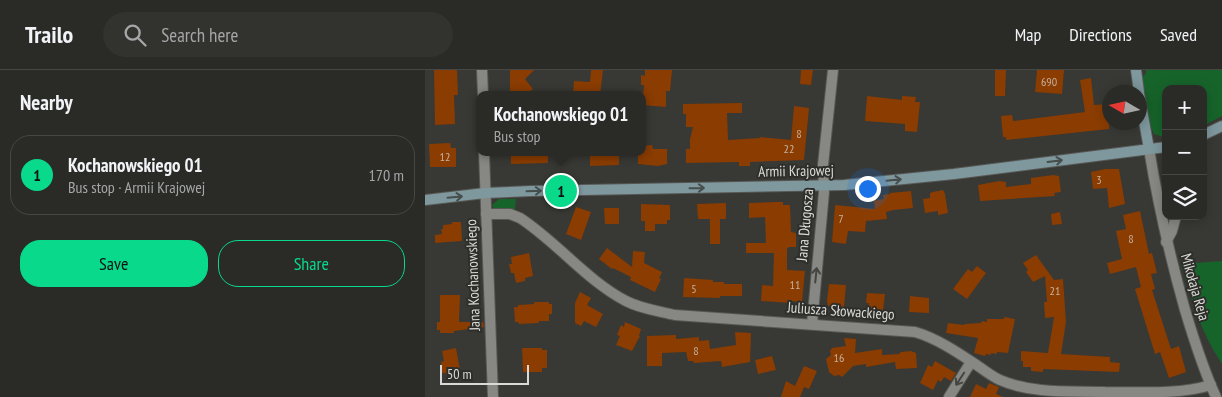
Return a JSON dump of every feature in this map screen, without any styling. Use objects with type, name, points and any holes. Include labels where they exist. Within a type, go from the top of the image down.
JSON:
[{"type":"street","points":[[482,70],[483,91]]},
{"type":"street","name":"Jana Długosza","points":[[812,324],[824,186],[823,165],[833,70]]},
{"type":"street","name":"Mikołaja Reja","points":[[1135,70],[1138,85]]},
{"type":"street","points":[[1207,133],[1222,126]]},
{"type":"street","name":"Mikołaja Reja","points":[[1146,130],[1166,242],[1192,332],[1217,397]]},
{"type":"street","name":"Armii Krajowej","points":[[425,200],[485,193],[824,186],[954,174],[1162,147]]},
{"type":"street","name":"Jana Kochanowskiego","points":[[484,156],[493,397]]},
{"type":"street","name":"Juliusza Słowackiego","points":[[486,214],[510,214],[519,218],[608,290],[627,302],[675,315],[915,332],[923,334],[999,380],[1021,387],[1152,392],[1198,389],[1211,385]]},
{"type":"street","name":"Mikołaja Reja","points":[[1166,242],[1175,220]]},
{"type":"street","points":[[949,397],[971,362]]},
{"type":"green space","points":[[1146,70],[1222,70],[1222,116],[1207,124],[1207,85],[1162,85],[1162,137],[1154,134],[1150,125],[1147,107],[1147,85],[1143,85],[1142,78]]},
{"type":"green space","points":[[499,199],[516,199],[515,209],[494,209],[492,205]]},
{"type":"green space","points":[[1222,261],[1222,364],[1202,328],[1181,264]]},
{"type":"building","points":[[434,70],[457,70],[458,95],[454,95],[455,124],[435,125]]},
{"type":"building","points":[[510,70],[534,70],[525,79],[533,89],[530,91],[510,91]]},
{"type":"building","points":[[591,70],[603,70],[600,91],[573,91],[574,81],[590,82]]},
{"type":"building","points":[[645,70],[672,70],[670,91],[666,91],[666,107],[646,105],[646,91],[643,91],[644,85],[641,85],[641,75],[645,76]]},
{"type":"building","points":[[801,70],[813,70],[811,85],[800,84]]},
{"type":"building","points":[[995,70],[1006,70],[1005,96],[995,96]]},
{"type":"building","points":[[1037,70],[1064,70],[1062,94],[1035,92]]},
{"type":"building","points":[[1091,78],[1094,105],[1102,104],[1102,130],[1006,140],[1006,137],[1003,137],[1001,116],[1012,115],[1013,121],[1085,112],[1080,80]]},
{"type":"building","points":[[867,96],[902,100],[902,96],[916,97],[915,102],[920,102],[917,132],[905,131],[905,124],[865,121]]},
{"type":"building","points":[[742,103],[742,113],[727,113],[728,140],[760,137],[791,140],[794,106],[809,108],[804,160],[750,162],[750,166],[739,166],[739,162],[686,163],[686,149],[690,149],[693,127],[686,127],[686,114],[683,114],[683,104]]},
{"type":"building","points":[[450,143],[451,148],[456,148],[456,167],[430,167],[429,144]]},
{"type":"building","points":[[652,145],[653,149],[667,149],[667,164],[658,166],[638,164],[638,156],[646,156],[646,146]]},
{"type":"building","points":[[511,156],[548,156],[548,163],[511,164]]},
{"type":"building","points":[[590,156],[619,156],[619,165],[590,166]]},
{"type":"building","points":[[1119,169],[1125,204],[1109,208],[1107,188],[1093,189],[1091,172]]},
{"type":"building","points":[[1059,176],[1061,192],[1054,193],[1055,196],[980,201],[978,185],[999,181],[1006,182],[1006,187],[1031,184],[1031,178]]},
{"type":"building","points":[[943,190],[948,213],[938,215],[938,211],[925,213],[923,199],[930,198],[930,193]]},
{"type":"building","points":[[911,191],[913,208],[886,212],[887,219],[866,221],[865,232],[848,231],[846,244],[832,242],[835,205],[875,209],[874,201],[884,199],[883,195]]},
{"type":"building","points":[[783,202],[783,205],[790,205],[791,232],[796,233],[796,247],[789,247],[787,249],[787,270],[805,271],[802,302],[761,301],[762,285],[773,286],[774,253],[746,253],[746,243],[766,243],[765,217],[749,218],[749,203]]},
{"type":"building","points":[[726,203],[726,219],[720,219],[720,244],[710,244],[710,219],[698,219],[697,204]]},
{"type":"building","points":[[641,204],[670,205],[670,220],[667,220],[667,224],[655,224],[655,231],[645,231],[645,221],[641,221]]},
{"type":"building","points":[[576,207],[591,212],[581,240],[566,234]]},
{"type":"building","points":[[604,208],[619,208],[619,224],[605,224]]},
{"type":"building","points":[[1140,211],[1149,254],[1152,253],[1157,273],[1151,274],[1155,289],[1152,290],[1171,349],[1179,346],[1186,372],[1169,378],[1160,352],[1155,354],[1135,289],[1141,287],[1136,267],[1110,274],[1107,263],[1122,259],[1116,231],[1126,229],[1123,215]]},
{"type":"building","points":[[1060,212],[1062,224],[1052,225],[1051,214]]},
{"type":"building","points":[[452,222],[461,222],[462,241],[435,243],[435,235],[442,234],[441,229],[443,229],[443,225],[452,224]]},
{"type":"building","points":[[607,248],[632,267],[633,251],[645,252],[644,263],[662,272],[655,292],[630,280],[631,277],[612,269],[599,259]]},
{"type":"building","points":[[529,253],[533,276],[525,278],[525,281],[516,283],[514,273],[511,273],[509,264],[512,264],[511,257]]},
{"type":"building","points":[[1036,255],[1054,280],[1063,279],[1066,322],[1061,354],[1110,357],[1110,362],[1120,363],[1119,372],[1043,369],[1043,372],[1031,371],[1031,367],[1023,367],[1021,351],[1048,353],[1054,317],[1045,318],[1044,302],[1047,302],[1045,276],[1033,282],[1026,272],[1028,270],[1023,263]]},
{"type":"building","points":[[977,266],[986,273],[967,299],[953,289],[968,269],[972,272]]},
{"type":"building","points":[[684,278],[713,280],[713,282],[724,282],[724,284],[742,284],[742,296],[720,296],[720,298],[683,297]]},
{"type":"building","points":[[829,284],[846,285],[844,307],[828,306]]},
{"type":"building","points":[[580,292],[591,298],[587,305],[603,314],[596,327],[584,321],[581,326],[575,323],[575,303]]},
{"type":"building","points":[[867,293],[885,294],[883,310],[868,309],[869,303],[866,303]]},
{"type":"building","points":[[440,295],[460,295],[459,322],[483,322],[484,327],[454,331],[454,333],[440,333],[440,330],[437,330],[437,322],[440,322]]},
{"type":"building","points":[[910,296],[929,298],[929,313],[909,312]]},
{"type":"building","points":[[534,302],[549,302],[549,304],[552,304],[552,314],[549,314],[549,321],[519,324],[515,322],[514,307],[534,304]]},
{"type":"building","points":[[1004,317],[1015,319],[1008,353],[997,352],[997,354],[991,353],[991,355],[986,354],[985,356],[974,353],[978,338],[946,333],[948,323],[964,325],[981,323],[982,321],[987,322],[987,319],[1004,319]]},
{"type":"building","points":[[625,322],[641,329],[640,336],[632,351],[616,345],[620,336],[617,335],[621,325],[624,327]]},
{"type":"building","points":[[735,332],[751,333],[750,362],[722,367],[721,361],[694,363],[693,361],[688,361],[686,352],[662,353],[662,366],[647,366],[647,336],[676,335],[676,339],[699,337],[699,341],[709,340],[710,349],[736,345]]},
{"type":"building","points":[[844,338],[856,339],[855,353],[882,349],[882,355],[911,351],[916,353],[917,368],[896,369],[895,362],[866,367],[866,364],[853,366],[842,377],[839,375],[834,376],[829,372],[826,359],[831,355],[830,351],[832,348],[846,346]]},
{"type":"building","points":[[456,348],[461,376],[447,381],[446,373],[442,373],[441,362],[444,361],[442,351]]},
{"type":"building","points":[[522,348],[542,348],[542,350],[547,350],[547,368],[542,368],[542,372],[523,372]]},
{"type":"building","points":[[772,356],[776,370],[758,374],[755,360]]},
{"type":"building","points":[[935,361],[956,373],[951,381],[944,377],[941,382],[938,380],[933,390],[920,383],[928,365],[932,367]]},
{"type":"building","points":[[804,366],[817,371],[809,389],[804,387],[800,397],[781,397],[786,381],[795,386]]},
{"type":"building","points":[[989,383],[999,387],[996,394],[1003,397],[970,397],[976,384],[986,389]]},
{"type":"place","name":"Kochanowskiego 01","points":[[561,191]]}]
